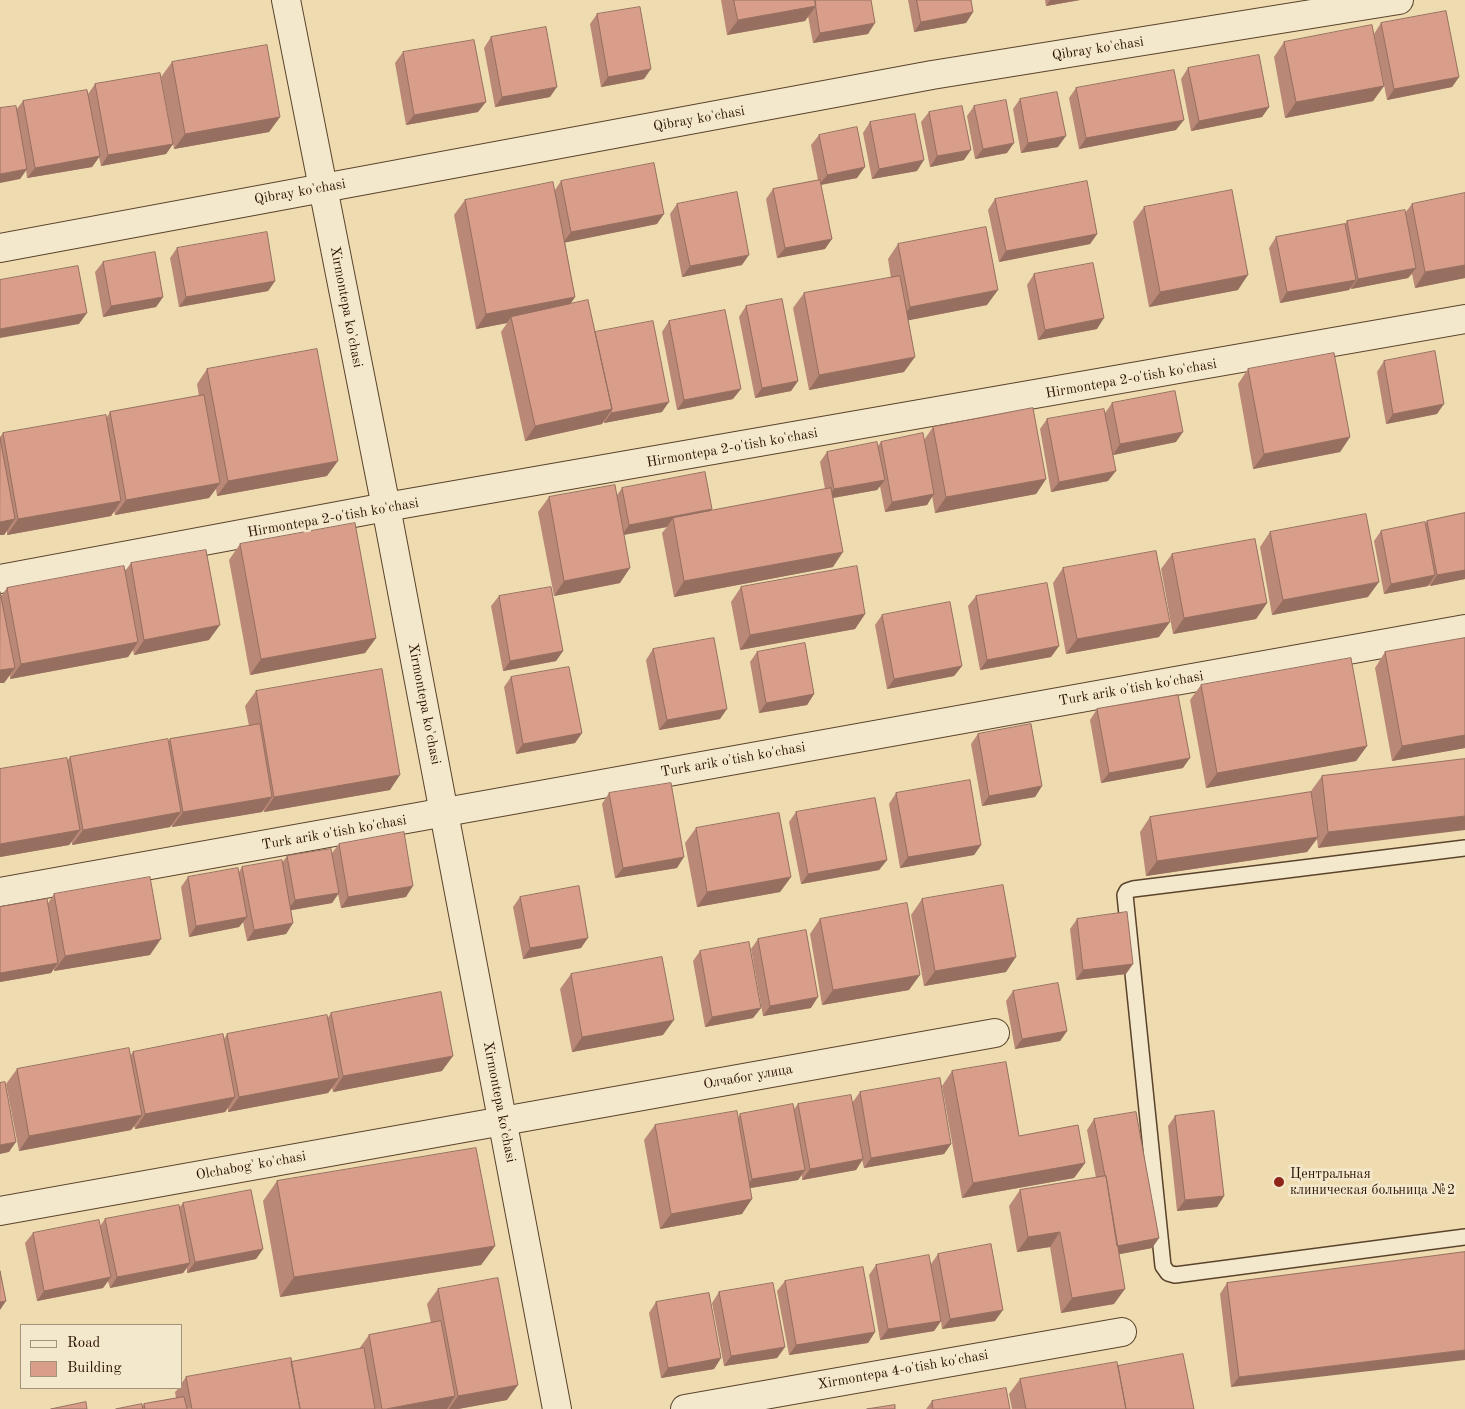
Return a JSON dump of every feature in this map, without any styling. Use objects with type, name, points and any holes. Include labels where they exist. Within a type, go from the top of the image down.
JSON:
[{"type":"street","name":"Xirmontepa ko'chasi","points":[[286,0],[386,508],[557,1409]]},
{"type":"street","name":"Qibray ko'chasi","points":[[0,248],[932,75],[1399,0]]},
{"type":"street","name":"Hirmontepa 2-o'tish ko'chasi","points":[[0,579],[386,508],[1465,319]]},
{"type":"street","name":"Turk arik o'tish ko'chasi","points":[[0,892],[1465,629]]},
{"type":"street","name":"Олчабог улица","points":[[502,1121],[995,1033]]},
{"type":"street","name":"Olchabog' ko'chasi","points":[[0,1211],[502,1121]]},
{"type":"street","name":"Xirmontepa 4-o'tish ko'chasi","points":[[685,1409],[1122,1332]]},
{"type":"lane","points":[[1465,848],[1133,889],[1127,891],[1125,895],[1163,1266],[1168,1273],[1175,1275],[1465,1237]]},
{"type":"building","points":[[734,0],[815,0],[816,6],[738,20]]},
{"type":"building","points":[[815,0],[871,0],[875,23],[820,33]]},
{"type":"building","points":[[917,0],[971,0],[973,12],[921,22]]},
{"type":"building","points":[[640,7],[651,69],[608,77],[597,14]]},
{"type":"building","points":[[1446,11],[1459,77],[1394,89],[1381,23]]},
{"type":"building","points":[[1372,25],[1384,86],[1296,102],[1284,42]]},
{"type":"building","points":[[546,27],[557,87],[502,97],[491,37]]},
{"type":"building","points":[[474,40],[486,102],[414,115],[403,52]]},
{"type":"building","points":[[267,45],[280,117],[185,134],[172,62]]},
{"type":"building","points":[[1259,55],[1269,107],[1199,121],[1188,68]]},
{"type":"building","points":[[1174,70],[1184,120],[1086,138],[1076,88]]},
{"type":"building","points":[[160,73],[173,144],[108,155],[95,84]]},
{"type":"building","points":[[87,90],[100,156],[35,168],[23,101]]},
{"type":"building","points":[[1057,92],[1066,136],[1028,143],[1020,99]]},
{"type":"building","points":[[1006,100],[1014,143],[983,149],[974,106]]},
{"type":"building","points":[[16,106],[27,169],[0,174],[0,108]]},
{"type":"building","points":[[962,106],[971,150],[937,156],[929,112]]},
{"type":"building","points":[[915,114],[924,160],[879,169],[870,122]]},
{"type":"building","points":[[857,127],[865,167],[827,175],[819,135]]},
{"type":"building","points":[[654,163],[664,214],[571,232],[561,181]]},
{"type":"building","points":[[820,180],[832,239],[785,248],[773,189]]},
{"type":"building","points":[[1087,181],[1097,234],[1006,251],[995,199]]},
{"type":"building","points":[[553,182],[575,297],[486,314],[465,200]]},
{"type":"building","points":[[1232,190],[1248,275],[1160,292],[1144,207]]},
{"type":"building","points":[[737,192],[749,255],[690,266],[677,204]]},
{"type":"building","points":[[1465,193],[1465,265],[1425,272],[1412,204]]},
{"type":"building","points":[[1405,210],[1416,268],[1358,279],[1347,221]]},
{"type":"building","points":[[1345,224],[1356,280],[1287,292],[1276,237]]},
{"type":"building","points":[[986,227],[998,290],[910,307],[898,244]]},
{"type":"building","points":[[267,232],[275,281],[186,297],[177,248]]},
{"type":"building","points":[[155,252],[163,297],[111,306],[103,262]]},
{"type":"building","points":[[1093,263],[1104,318],[1045,330],[1034,274]]},
{"type":"building","points":[[78,266],[87,313],[0,329],[0,280]]},
{"type":"building","points":[[900,276],[915,357],[819,375],[804,293]]},
{"type":"building","points":[[782,299],[798,381],[762,388],[746,306]]},
{"type":"building","points":[[588,300],[612,409],[535,426],[511,317]]},
{"type":"building","points":[[725,310],[741,389],[684,400],[669,321]]},
{"type":"building","points":[[653,321],[669,402],[611,413],[612,409],[595,332]]},
{"type":"building","points":[[317,349],[338,461],[228,481],[207,369]]},
{"type":"building","points":[[1435,351],[1444,404],[1393,414],[1384,361]]},
{"type":"building","points":[[1334,353],[1350,437],[1264,454],[1248,369]]},
{"type":"building","points":[[1175,391],[1183,432],[1120,444],[1112,403]]},
{"type":"building","points":[[204,395],[220,483],[126,500],[110,412]]},
{"type":"building","points":[[1033,408],[1046,479],[946,497],[933,427]]},
{"type":"building","points":[[1104,409],[1116,471],[1059,482],[1047,419]]},
{"type":"building","points":[[106,415],[121,501],[18,519],[3,433]]},
{"type":"building","points":[[923,433],[934,494],[892,502],[881,442]]},
{"type":"building","points":[[0,438],[15,519],[0,522]]},
{"type":"building","points":[[877,442],[885,480],[834,489],[827,452]]},
{"type":"building","points":[[705,472],[712,509],[629,525],[622,488]]},
{"type":"building","points":[[615,485],[630,568],[564,581],[549,497]]},
{"type":"building","points":[[831,488],[843,552],[684,581],[673,518]]},
{"type":"building","points":[[1465,513],[1465,570],[1437,575],[1427,521]]},
{"type":"building","points":[[1366,514],[1379,582],[1283,600],[1270,532]]},
{"type":"building","points":[[1425,522],[1435,575],[1391,584],[1381,531]]},
{"type":"building","points":[[355,523],[376,638],[261,659],[240,544]]},
{"type":"building","points":[[1255,539],[1267,603],[1184,618],[1172,554]]},
{"type":"building","points":[[206,550],[220,625],[144,640],[131,563]]},
{"type":"building","points":[[1156,551],[1170,622],[1077,639],[1063,568]]},
{"type":"building","points":[[124,566],[138,642],[21,664],[7,588]]},
{"type":"building","points":[[857,566],[865,614],[750,635],[741,587]]},
{"type":"building","points":[[1047,583],[1059,646],[987,660],[976,596]]},
{"type":"building","points":[[551,587],[563,651],[510,661],[499,596]]},
{"type":"building","points":[[0,592],[15,668],[0,670]]},
{"type":"building","points":[[950,602],[962,666],[894,679],[882,615]]},
{"type":"building","points":[[714,638],[727,709],[667,720],[653,649]]},
{"type":"building","points":[[1465,638],[1465,735],[1402,746],[1385,652]]},
{"type":"building","points":[[805,643],[814,694],[766,703],[757,652]]},
{"type":"building","points":[[1351,658],[1367,746],[1217,773],[1201,685]]},
{"type":"building","points":[[569,667],[582,733],[523,744],[511,677]]},
{"type":"building","points":[[382,669],[400,775],[274,797],[256,691]]},
{"type":"building","points":[[1178,695],[1190,758],[1109,773],[1097,709]]},
{"type":"building","points":[[260,724],[272,797],[183,812],[170,739]]},
{"type":"building","points":[[1031,724],[1042,786],[989,796],[978,734]]},
{"type":"building","points":[[168,739],[181,812],[83,830],[70,757]]},
{"type":"building","points":[[67,758],[80,830],[0,844],[0,769]]},
{"type":"building","points":[[1465,759],[1465,816],[1328,832],[1322,776]]},
{"type":"building","points":[[970,780],[981,845],[908,857],[896,793]]},
{"type":"building","points":[[671,783],[684,857],[623,868],[609,793]]},
{"type":"building","points":[[1311,792],[1318,837],[1157,861],[1150,817]]},
{"type":"building","points":[[875,798],[887,860],[808,874],[796,812]]},
{"type":"building","points":[[779,813],[791,877],[707,892],[696,828]]},
{"type":"building","points":[[404,832],[413,886],[348,897],[339,844]]},
{"type":"building","points":[[331,849],[339,893],[295,900],[287,856]]},
{"type":"building","points":[[282,860],[293,923],[254,930],[242,867]]},
{"type":"building","points":[[238,868],[247,917],[196,926],[188,877]]},
{"type":"building","points":[[150,877],[161,939],[65,956],[54,894]]},
{"type":"building","points":[[1003,885],[1016,957],[935,971],[922,899]]},
{"type":"building","points":[[579,886],[588,938],[530,948],[520,897]]},
{"type":"building","points":[[47,899],[58,963],[0,973],[0,907]]},
{"type":"building","points":[[907,903],[920,975],[833,990],[820,919]]},
{"type":"building","points":[[1127,912],[1133,964],[1083,970],[1077,919]]},
{"type":"building","points":[[806,930],[818,997],[770,1006],[758,939]]},
{"type":"building","points":[[749,942],[761,1008],[712,1017],[700,951]]},
{"type":"building","points":[[662,957],[674,1020],[582,1037],[571,974]]},
{"type":"building","points":[[1058,983],[1067,1031],[1022,1039],[1013,991]]},
{"type":"building","points":[[441,992],[453,1056],[343,1076],[331,1013]]},
{"type":"building","points":[[327,1015],[339,1078],[239,1097],[227,1034]]},
{"type":"building","points":[[223,1034],[235,1097],[145,1114],[133,1052]]},
{"type":"building","points":[[129,1048],[142,1115],[29,1136],[17,1069]]},
{"type":"building","points":[[1006,1062],[1019,1136],[1078,1125],[1085,1163],[973,1183],[952,1071]]},
{"type":"building","points":[[940,1078],[951,1144],[871,1158],[860,1092]]},
{"type":"building","points":[[5,1082],[16,1142],[0,1145],[0,1083]]},
{"type":"building","points":[[851,1095],[863,1159],[810,1169],[798,1104]]},
{"type":"building","points":[[793,1104],[805,1170],[752,1179],[740,1114]]},
{"type":"building","points":[[737,1111],[752,1199],[671,1214],[655,1125]]},
{"type":"building","points":[[1214,1111],[1224,1196],[1185,1200],[1175,1116]]},
{"type":"building","points":[[1136,1112],[1159,1238],[1117,1246],[1106,1176],[1094,1119]]},
{"type":"building","points":[[476,1148],[495,1246],[294,1277],[277,1181]]},
{"type":"building","points":[[1106,1176],[1125,1289],[1072,1298],[1060,1232],[1028,1237],[1020,1190]]},
{"type":"building","points":[[251,1190],[263,1249],[195,1262],[183,1203]]},
{"type":"building","points":[[179,1205],[190,1263],[117,1277],[105,1219]]},
{"type":"building","points":[[99,1220],[111,1277],[44,1291],[33,1233]]},
{"type":"building","points":[[991,1244],[1003,1310],[950,1319],[938,1254]]},
{"type":"building","points":[[1465,1252],[1465,1350],[1239,1377],[1227,1283]]},
{"type":"building","points":[[929,1255],[941,1321],[888,1329],[876,1265]]},
{"type":"building","points":[[863,1267],[875,1332],[796,1345],[785,1281]]},
{"type":"building","points":[[0,1271],[6,1301],[0,1302]]},
{"type":"building","points":[[498,1278],[518,1385],[458,1396],[438,1289]]},
{"type":"building","points":[[773,1283],[785,1347],[731,1356],[719,1292]]},
{"type":"building","points":[[709,1293],[721,1358],[668,1368],[656,1302]]},
{"type":"building","points":[[441,1321],[455,1396],[382,1409],[369,1335]]},
{"type":"building","points":[[364,1348],[375,1409],[300,1409],[291,1362]]},
{"type":"building","points":[[1183,1354],[1194,1409],[1126,1409],[1118,1366]]},
{"type":"building","points":[[291,1358],[300,1409],[192,1409],[186,1377]]},
{"type":"building","points":[[1117,1362],[1126,1409],[1026,1409],[1020,1379]]},
{"type":"building","points":[[1006,1388],[1010,1409],[933,1409],[932,1401]]},
{"type":"building","points":[[184,1397],[187,1409],[145,1409],[144,1404]]},
{"type":"building","points":[[86,1402],[87,1409],[51,1409]]},
{"type":"building","points":[[142,1404],[143,1409],[116,1409]]},
{"type":"building","points":[[895,1405],[895,1409],[867,1409]]},
{"type":"place","name":"Центральная клиническая больница №2","points":[[1279,1182]]}]
